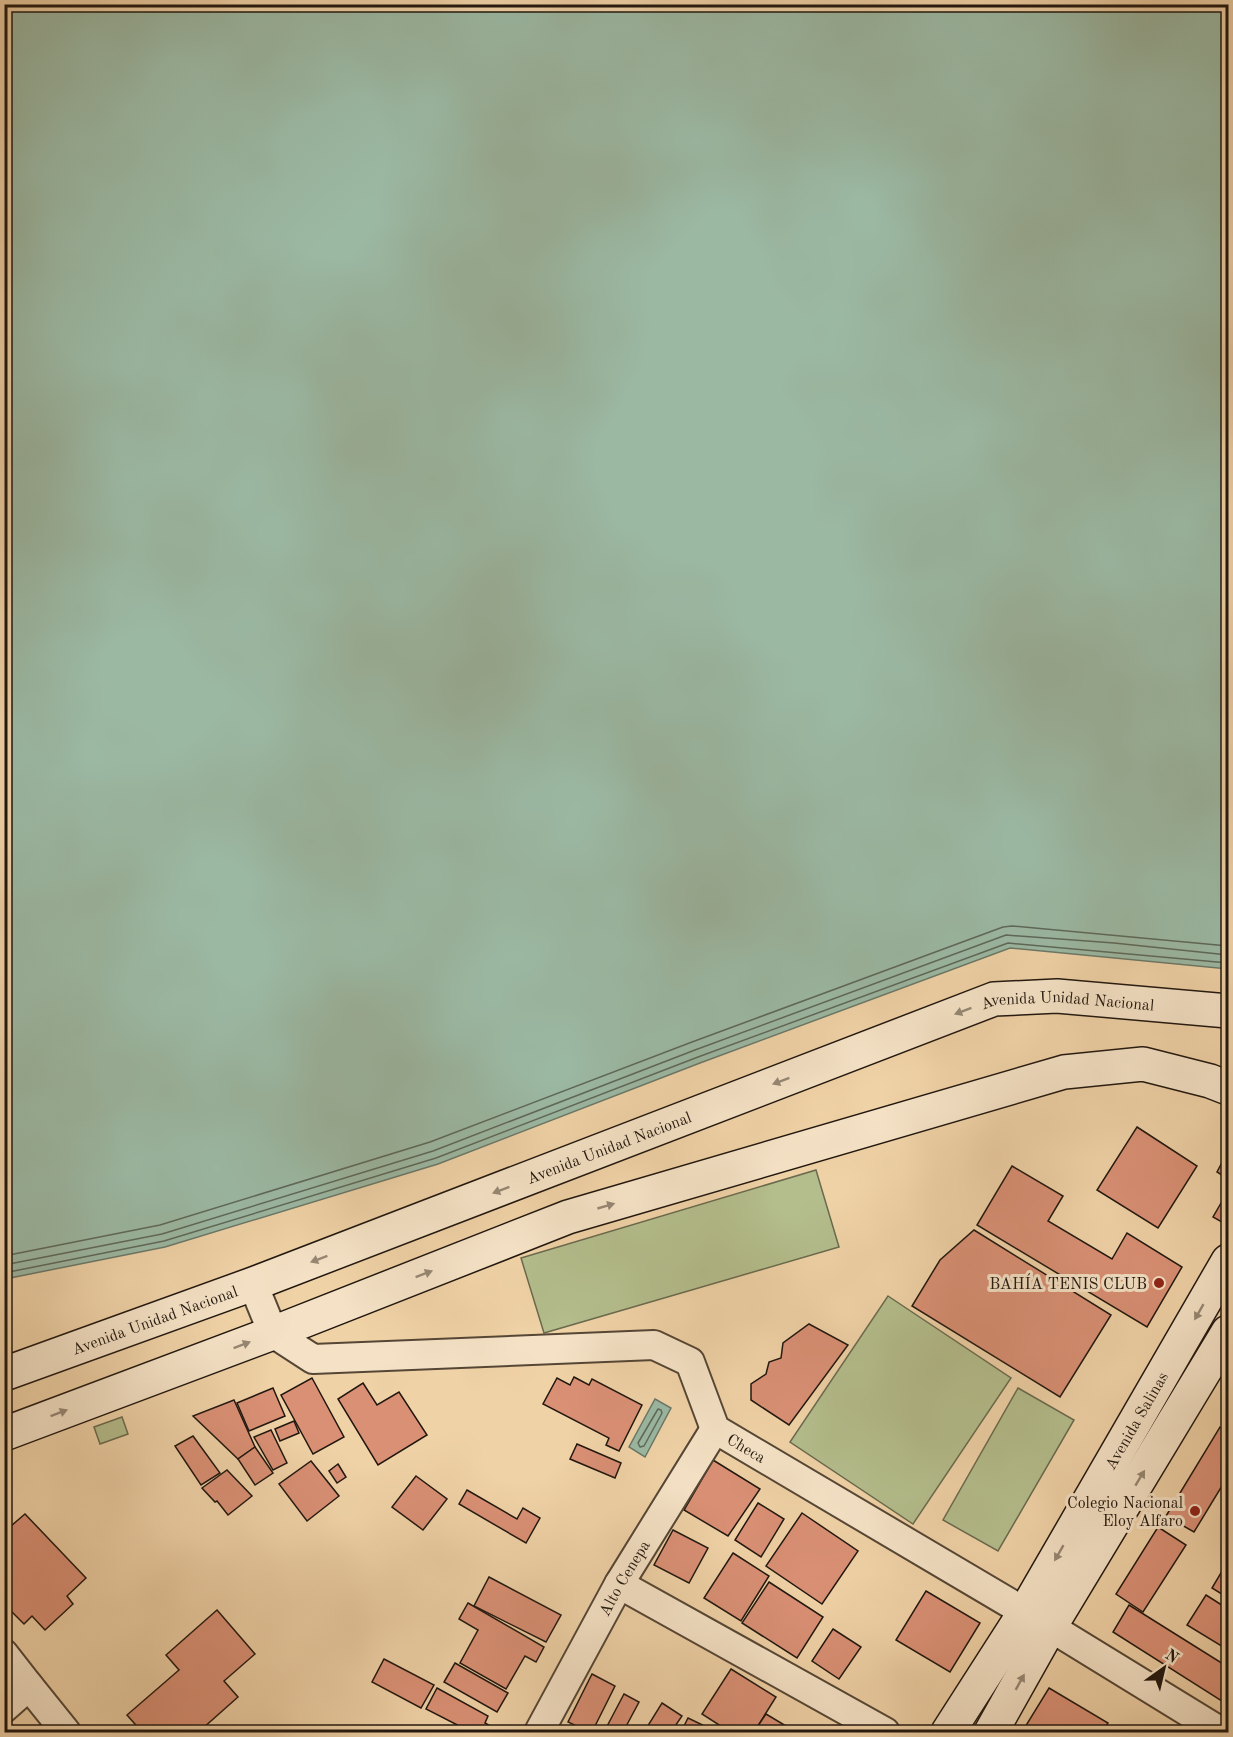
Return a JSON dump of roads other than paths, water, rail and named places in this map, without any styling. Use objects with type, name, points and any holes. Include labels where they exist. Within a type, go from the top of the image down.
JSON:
[{"type":"main road","name":"Avenida Unidad Nacional","points":[[4,1374],[254,1284],[994,999],[1057,996],[1228,1011]]},
{"type":"main road","points":[[4,1434],[273,1333],[568,1217],[1064,1072],[1143,1064],[1210,1081],[1228,1088]]},
{"type":"main road","name":"Avenida Salinas","points":[[991,1732],[1038,1620],[1228,1261]]},
{"type":"main road","name":"Avenida Salinas","points":[[948,1732],[1038,1620],[1228,1332]]},
{"type":"street","points":[[254,1284],[273,1333]]},
{"type":"street","name":"Checa","points":[[273,1333],[313,1359],[654,1345],[690,1362],[715,1429],[1038,1620],[1221,1732]]},
{"type":"street","name":"Alto Cenepa","points":[[545,1730],[619,1584],[715,1429]]},
{"type":"street","points":[[619,1584],[885,1732]]},
{"type":"street","points":[[4,1654],[66,1732]]},
{"type":"street","points":[[4,1708],[29,1686]]},
{"type":"water","points":[[5,4],[1228,5],[1228,969],[1010,948],[700,1063],[438,1164],[165,1247],[5,1279]]},
{"type":"water","points":[[655,1399],[671,1408],[645,1457],[629,1447]]},
{"type":"place","name":"BAHÍA TENIS CLUB","points":[[1159,1283]]},
{"type":"place","name":"Colegio Nacional Eloy Alfaro","points":[[1195,1511]]}]
